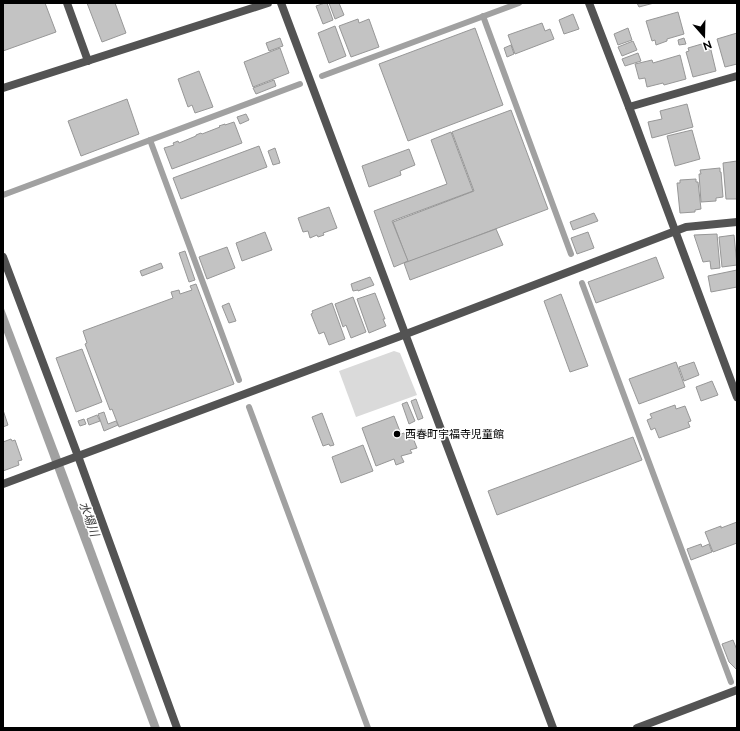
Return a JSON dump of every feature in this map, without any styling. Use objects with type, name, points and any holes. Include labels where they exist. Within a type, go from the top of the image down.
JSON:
[{"type":"street","points":[[67,3],[88,61]]},
{"type":"street","points":[[3,88],[268,3]]},
{"type":"street","points":[[282,3],[553,728]]},
{"type":"street","points":[[589,3],[737,397]]},
{"type":"street","points":[[629,107],[737,76]]},
{"type":"street","points":[[3,484],[406,334],[686,227],[737,222]]},
{"type":"street","points":[[3,257],[177,728]]},
{"type":"street","points":[[637,728],[737,690]]},
{"type":"shaded area","points":[[3,306],[160,728],[151,728],[3,330]]},
{"type":"shaded area","points":[[394,351],[400,353],[417,395],[356,417],[339,371]]},
{"type":"building","points":[[3,3],[45,3],[56,32],[3,51]]},
{"type":"building","points":[[87,3],[115,3],[126,33],[102,42]]},
{"type":"building","points":[[327,3],[333,20],[323,24],[316,6]]},
{"type":"building","points":[[329,3],[339,3],[344,15],[335,19]]},
{"type":"building","points":[[637,3],[654,3],[639,7]]},
{"type":"building","points":[[678,12],[684,34],[667,39],[667,41],[656,45],[655,40],[652,41],[646,21]]},
{"type":"building","points":[[573,14],[579,29],[564,34],[559,20]]},
{"type":"building","points":[[358,19],[359,23],[369,19],[379,47],[351,57],[339,26]]},
{"type":"building","points":[[542,23],[545,31],[550,29],[554,39],[515,54],[508,35]]},
{"type":"building","points":[[335,26],[346,56],[329,63],[318,33]]},
{"type":"building","points":[[475,28],[503,105],[408,141],[379,64]]},
{"type":"building","points":[[628,28],[632,40],[618,45],[614,34]]},
{"type":"building","points":[[737,33],[737,64],[725,67],[717,39]]},
{"type":"building","points":[[280,38],[283,46],[269,51],[266,43]]},
{"type":"building","points":[[684,38],[686,44],[679,45],[678,40]]},
{"type":"building","points":[[633,41],[637,50],[622,56],[618,47]]},
{"type":"building","points":[[705,43],[706,46],[710,46],[716,71],[693,77],[686,52],[689,51],[688,48]]},
{"type":"building","points":[[511,45],[514,54],[507,57],[504,48]]},
{"type":"building","points":[[280,48],[289,73],[253,87],[244,62]]},
{"type":"building","points":[[638,53],[641,61],[625,66],[622,59]]},
{"type":"building","points":[[680,55],[686,79],[664,85],[663,83],[647,87],[645,78],[639,79],[635,64],[652,60],[653,63]]},
{"type":"building","points":[[199,71],[213,107],[195,113],[192,105],[188,107],[178,79]]},
{"type":"building","points":[[274,80],[276,86],[256,94],[253,88]]},
{"type":"building","points":[[127,99],[139,134],[81,156],[68,121]]},
{"type":"building","points":[[687,104],[693,127],[652,138],[648,122],[662,119],[660,111]]},
{"type":"building","points":[[511,110],[548,209],[408,262],[393,222],[474,191],[452,132]]},
{"type":"building","points":[[246,114],[249,120],[240,124],[237,117]]},
{"type":"building","points":[[234,122],[242,143],[172,169],[164,148],[174,145],[173,143],[178,141],[179,143],[201,133],[202,134],[220,127],[219,126]]},
{"type":"building","points":[[692,130],[700,159],[675,166],[667,136]]},
{"type":"building","points":[[451,132],[473,191],[392,221],[408,261],[394,267],[374,211],[447,184],[431,140]]},
{"type":"building","points":[[259,146],[267,167],[181,199],[173,178]]},
{"type":"building","points":[[275,148],[280,163],[273,165],[268,151]]},
{"type":"building","points":[[409,149],[415,165],[400,171],[401,175],[369,187],[362,166]]},
{"type":"building","points":[[737,161],[737,199],[726,199],[723,163]]},
{"type":"building","points":[[720,168],[723,197],[716,198],[716,201],[701,202],[700,170]]},
{"type":"building","points":[[696,179],[696,182],[698,182],[701,209],[695,210],[695,212],[680,213],[677,183],[680,183],[680,180]]},
{"type":"building","points":[[329,207],[337,228],[323,233],[324,235],[318,237],[317,235],[310,238],[308,231],[303,232],[298,218]]},
{"type":"building","points":[[594,213],[598,221],[573,230],[570,222]]},
{"type":"building","points":[[496,229],[503,245],[410,280],[404,263]]},
{"type":"building","points":[[265,232],[272,250],[242,261],[236,243]]},
{"type":"building","points":[[588,232],[594,248],[577,254],[571,238]]},
{"type":"building","points":[[717,234],[720,268],[711,269],[710,261],[703,262],[694,235]]},
{"type":"building","points":[[734,235],[737,265],[722,267],[719,237]]},
{"type":"building","points":[[227,247],[235,268],[207,279],[199,257]]},
{"type":"building","points":[[185,251],[195,280],[189,282],[179,253]]},
{"type":"building","points":[[656,257],[664,278],[596,303],[588,282]]},
{"type":"building","points":[[161,263],[163,268],[142,276],[140,271]]},
{"type":"building","points":[[737,270],[737,287],[711,292],[708,276]]},
{"type":"building","points":[[370,277],[374,285],[358,291],[353,291],[351,284]]},
{"type":"building","points":[[196,284],[234,384],[119,427],[112,409],[110,410],[85,344],[87,343],[83,331],[173,298],[171,292],[179,290],[180,294],[192,290],[190,286]]},
{"type":"building","points":[[375,293],[385,319],[383,319],[386,326],[369,333],[357,299]]},
{"type":"building","points":[[561,294],[588,366],[570,372],[544,301]]},
{"type":"building","points":[[353,297],[366,332],[351,338],[346,325],[343,327],[335,304]]},
{"type":"building","points":[[229,303],[236,321],[229,323],[222,306]]},
{"type":"building","points":[[332,303],[345,339],[329,345],[324,332],[319,334],[311,314],[313,313],[312,311]]},
{"type":"building","points":[[82,349],[102,402],[76,412],[56,358]]},
{"type":"building","points":[[676,362],[685,387],[639,404],[629,379]]},
{"type":"building","points":[[694,362],[699,375],[684,381],[679,367]]},
{"type":"building","points":[[712,381],[718,395],[701,401],[696,387]]},
{"type":"building","points":[[416,399],[423,418],[418,420],[411,401]]},
{"type":"building","points":[[407,402],[415,421],[409,424],[402,404]]},
{"type":"building","points":[[675,405],[676,409],[685,406],[691,421],[688,422],[690,427],[659,438],[655,428],[651,430],[647,420],[652,418],[650,414]]},
{"type":"building","points":[[3,410],[8,425],[3,427]]},
{"type":"building","points":[[104,412],[108,424],[116,421],[118,425],[104,431],[98,414]]},
{"type":"building","points":[[322,413],[334,445],[330,446],[329,444],[323,446],[312,417]]},
{"type":"building","points":[[97,415],[100,421],[89,425],[87,419]]},
{"type":"building","points":[[394,416],[401,434],[404,433],[407,435],[409,440],[413,438],[417,448],[410,450],[412,453],[401,456],[404,462],[396,465],[394,459],[376,466],[362,428]]},
{"type":"building","points":[[84,419],[86,424],[80,426],[78,421]]},
{"type":"building","points":[[633,437],[642,460],[497,515],[488,491]]},
{"type":"building","points":[[11,439],[12,441],[15,440],[22,460],[18,461],[19,465],[3,471],[3,442]]},
{"type":"building","points":[[363,445],[373,471],[341,483],[332,457]]},
{"type":"building","points":[[737,522],[737,543],[713,552],[705,532]]},
{"type":"building","points":[[701,544],[702,547],[709,544],[712,552],[691,560],[687,549]]},
{"type":"building","points":[[733,640],[737,650],[737,670],[729,662],[722,644]]},
{"type":"waterway","points":[[322,76],[519,3]]},
{"type":"waterway","points":[[483,16],[571,254]]},
{"type":"waterway","points":[[3,195],[300,84]]},
{"type":"waterway","points":[[150,140],[239,380]]},
{"type":"waterway","points":[[582,283],[731,682]]},
{"type":"waterway","points":[[249,407],[368,728]]},
{"type":"place","name":"西春町宇福寺児童館","points":[[397,434]]},
{"type":"water label","name":"水場川","points":[[89,519]]}]
